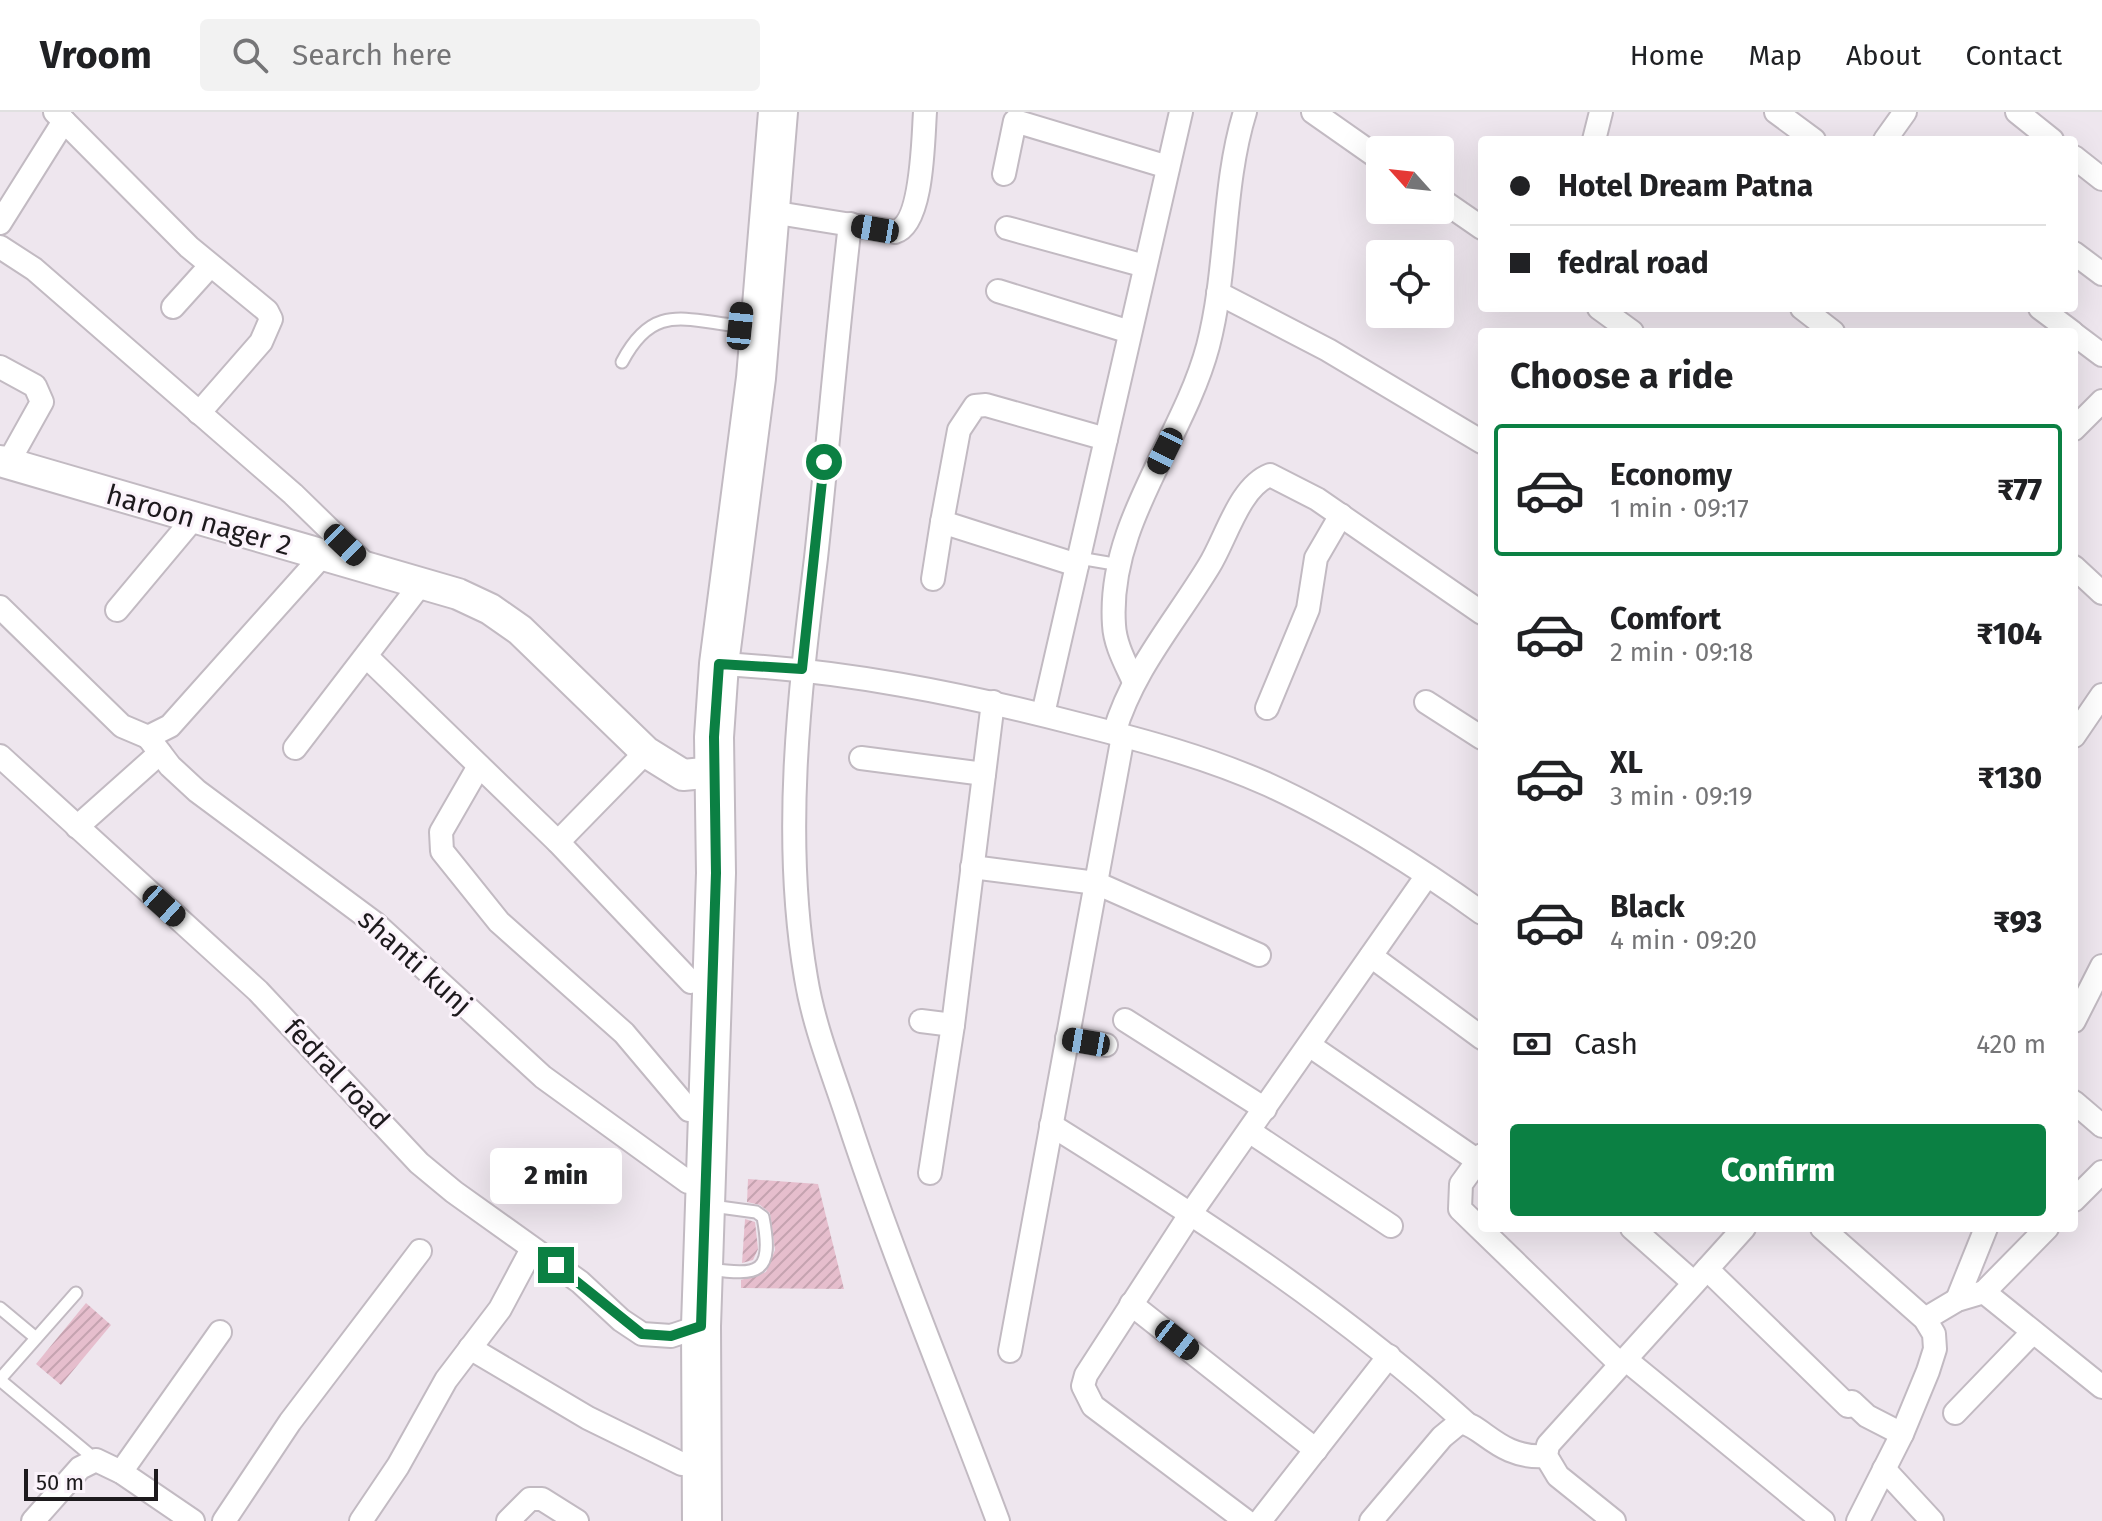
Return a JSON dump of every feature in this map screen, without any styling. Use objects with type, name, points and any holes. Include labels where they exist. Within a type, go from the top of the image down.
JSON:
[{"type":"highway","points":[[683,1521],[682,1464],[692,1329],[697,1193],[705,774],[699,662],[740,326],[759,112]]},
{"type":"highway","points":[[702,1521],[692,1329],[704,1269],[689,1110],[691,982],[705,774],[756,378],[778,112]]},
{"type":"street","points":[[771,212],[895,232],[909,223],[918,187],[925,112]]},
{"type":"street","points":[[1043,714],[1181,112]]},
{"type":"street","points":[[1134,682],[1114,626],[1120,565],[1139,503],[1195,384],[1208,346],[1245,112]]},
{"type":"street","points":[[1313,112],[1366,149]]},
{"type":"street","points":[[1595,136],[1601,112]]},
{"type":"street","points":[[1776,112],[1809,136]]},
{"type":"street","points":[[1888,136],[1905,112]]},
{"type":"street","points":[[2017,112],[2047,136]]},
{"type":"street","points":[[0,223],[60,116],[210,266],[257,302],[271,319],[261,342],[199,413]]},
{"type":"street","points":[[1004,174],[1015,121],[1168,167]]},
{"type":"street","points":[[2078,160],[2102,179]]},
{"type":"street","points":[[1454,209],[1478,225]]},
{"type":"street","points":[[850,224],[802,669],[793,841],[806,981],[835,1082],[886,1233],[998,1521]]},
{"type":"street","points":[[1007,228],[1145,266]]},
{"type":"street","points":[[0,247],[27,264],[293,494],[373,571]]},
{"type":"street","points":[[2078,256],[2102,274]]},
{"type":"street","points":[[173,307],[210,266]]},
{"type":"street","points":[[998,291],[1130,332]]},
{"type":"street","points":[[1218,293],[1328,350],[1478,440]]},
{"type":"street","points":[[1604,312],[1626,328]]},
{"type":"street","points":[[2045,312],[2066,328]]},
{"type":"street","points":[[1806,319],[1825,328]]},
{"type":"street","points":[[2078,337],[2102,355]]},
{"type":"street","points":[[0,367],[35,386],[42,402],[4,462]]},
{"type":"street","points":[[933,579],[959,430],[975,406],[986,405],[1106,439]]},
{"type":"street","points":[[2078,425],[2101,405]]},
{"type":"street","name":"haroon nager 2","points":[[4,462],[458,594],[490,609],[520,630],[646,752],[683,775],[705,774]]},
{"type":"street","points":[[1010,1351],[1096,883],[1118,734],[1134,682],[1261,479],[1270,475],[1283,479],[1341,515],[1478,610]]},
{"type":"street","points":[[1267,708],[1304,622],[1313,590],[1316,558],[1341,515]]},
{"type":"street","points":[[117,610],[194,518]]},
{"type":"street","points":[[942,522],[1078,562]]},
{"type":"street","points":[[77,827],[322,556]]},
{"type":"street","points":[[2078,571],[2102,593]]},
{"type":"street","points":[[295,748],[420,585]]},
{"type":"street","name":"shanti kunj","points":[[0,607],[122,726],[154,745],[197,791],[376,924],[543,1077],[697,1193]]},
{"type":"street","points":[[367,657],[558,842],[691,982]]},
{"type":"street","points":[[719,664],[802,669],[930,687],[1118,734],[1268,784],[1426,877],[1478,903]]},
{"type":"street","points":[[2078,721],[2102,695]]},
{"type":"street","points":[[930,1173],[953,1025],[993,702]]},
{"type":"street","points":[[1426,702],[1478,735]]},
{"type":"street","points":[[558,842],[646,752]]},
{"type":"street","name":"fedral road","points":[[0,756],[275,1009],[419,1163],[580,1282],[642,1334],[658,1337],[692,1329]]},
{"type":"street","points":[[861,758],[984,774]]},
{"type":"street","points":[[479,766],[441,832],[442,851],[499,922],[624,1033],[689,1110]]},
{"type":"street","points":[[972,867],[1096,883],[1259,955]]},
{"type":"street","points":[[1246,1521],[1086,1398],[1083,1386],[1086,1375],[1191,1213],[1426,877]]},
{"type":"street","points":[[1371,956],[1478,1035]]},
{"type":"street","points":[[2078,1013],[2102,966]]},
{"type":"street","points":[[1125,1020],[1265,1109]]},
{"type":"street","points":[[921,1021],[953,1025]]},
{"type":"street","points":[[1067,1038],[1106,1045]]},
{"type":"street","points":[[1309,1045],[1478,1157]]},
{"type":"street","points":[[2078,1105],[2102,1126]]},
{"type":"street","points":[[1051,1125],[1287,1278],[1389,1356],[1466,1423],[1509,1453],[1546,1456]]},
{"type":"street","points":[[1249,1131],[1391,1226]]},
{"type":"street","points":[[1478,1161],[1461,1184],[1460,1209],[1478,1226]]},
{"type":"street","points":[[2078,1196],[2102,1172]]},
{"type":"street","points":[[1484,1232],[1622,1362],[1823,1521]]},
{"type":"street","points":[[1638,1232],[1700,1276],[1850,1404],[1902,1434]]},
{"type":"street","points":[[1546,1456],[1556,1432],[1740,1232]]},
{"type":"street","points":[[1827,1232],[1925,1319],[1934,1334],[1935,1349],[1902,1434],[1858,1521]]},
{"type":"street","points":[[1957,1300],[1984,1232]]},
{"type":"street","points":[[1925,1319],[1957,1300],[1984,1292],[2043,1232]]},
{"type":"street","points":[[361,1521],[398,1466],[446,1380],[500,1309],[532,1249]]},
{"type":"street","points":[[224,1521],[290,1422],[420,1251]]},
{"type":"street","points":[[1984,1292],[2102,1387]]},
{"type":"street","points":[[1131,1304],[1316,1450]]},
{"type":"street","points":[[121,1472],[220,1332]]},
{"type":"street","points":[[1955,1413],[2033,1332]]},
{"type":"street","points":[[470,1348],[588,1418],[682,1464]]},
{"type":"street","points":[[1260,1521],[1389,1356]]},
{"type":"street","points":[[1371,1521],[1442,1437],[1459,1423],[1466,1423]]},
{"type":"street","points":[[1546,1456],[1558,1476],[1614,1521]]},
{"type":"street","points":[[33,1521],[80,1468],[96,1460],[121,1472],[192,1521]]},
{"type":"street","points":[[1884,1469],[1932,1521]]},
{"type":"street","points":[[508,1521],[530,1499],[542,1499],[577,1521]]},
{"type":"lane","points":[[622,362],[644,328],[659,321],[740,326]]},
{"type":"lane","points":[[1078,562],[1120,565]]},
{"type":"lane","points":[[697,1193],[763,1217],[764,1259],[760,1269],[752,1274],[704,1269]]},
{"type":"lane","points":[[76,1293],[0,1380],[96,1460]]},
{"type":"lane","points":[[0,1308],[36,1338]]},
{"type":"building","points":[[748,1179],[818,1184],[844,1289],[741,1288],[741,1280],[766,1272],[775,1250],[770,1213],[760,1205],[747,1202]]},
{"type":"building","points":[[745,1219],[755,1222],[758,1249],[753,1260],[742,1263]]},
{"type":"building","points":[[86,1303],[111,1325],[61,1385],[36,1364]]},
{"type":"route","points":[[556,1265],[642,1334],[671,1336],[701,1326],[708,1182],[716,873],[714,737],[719,664],[802,669],[824,462]]}]
